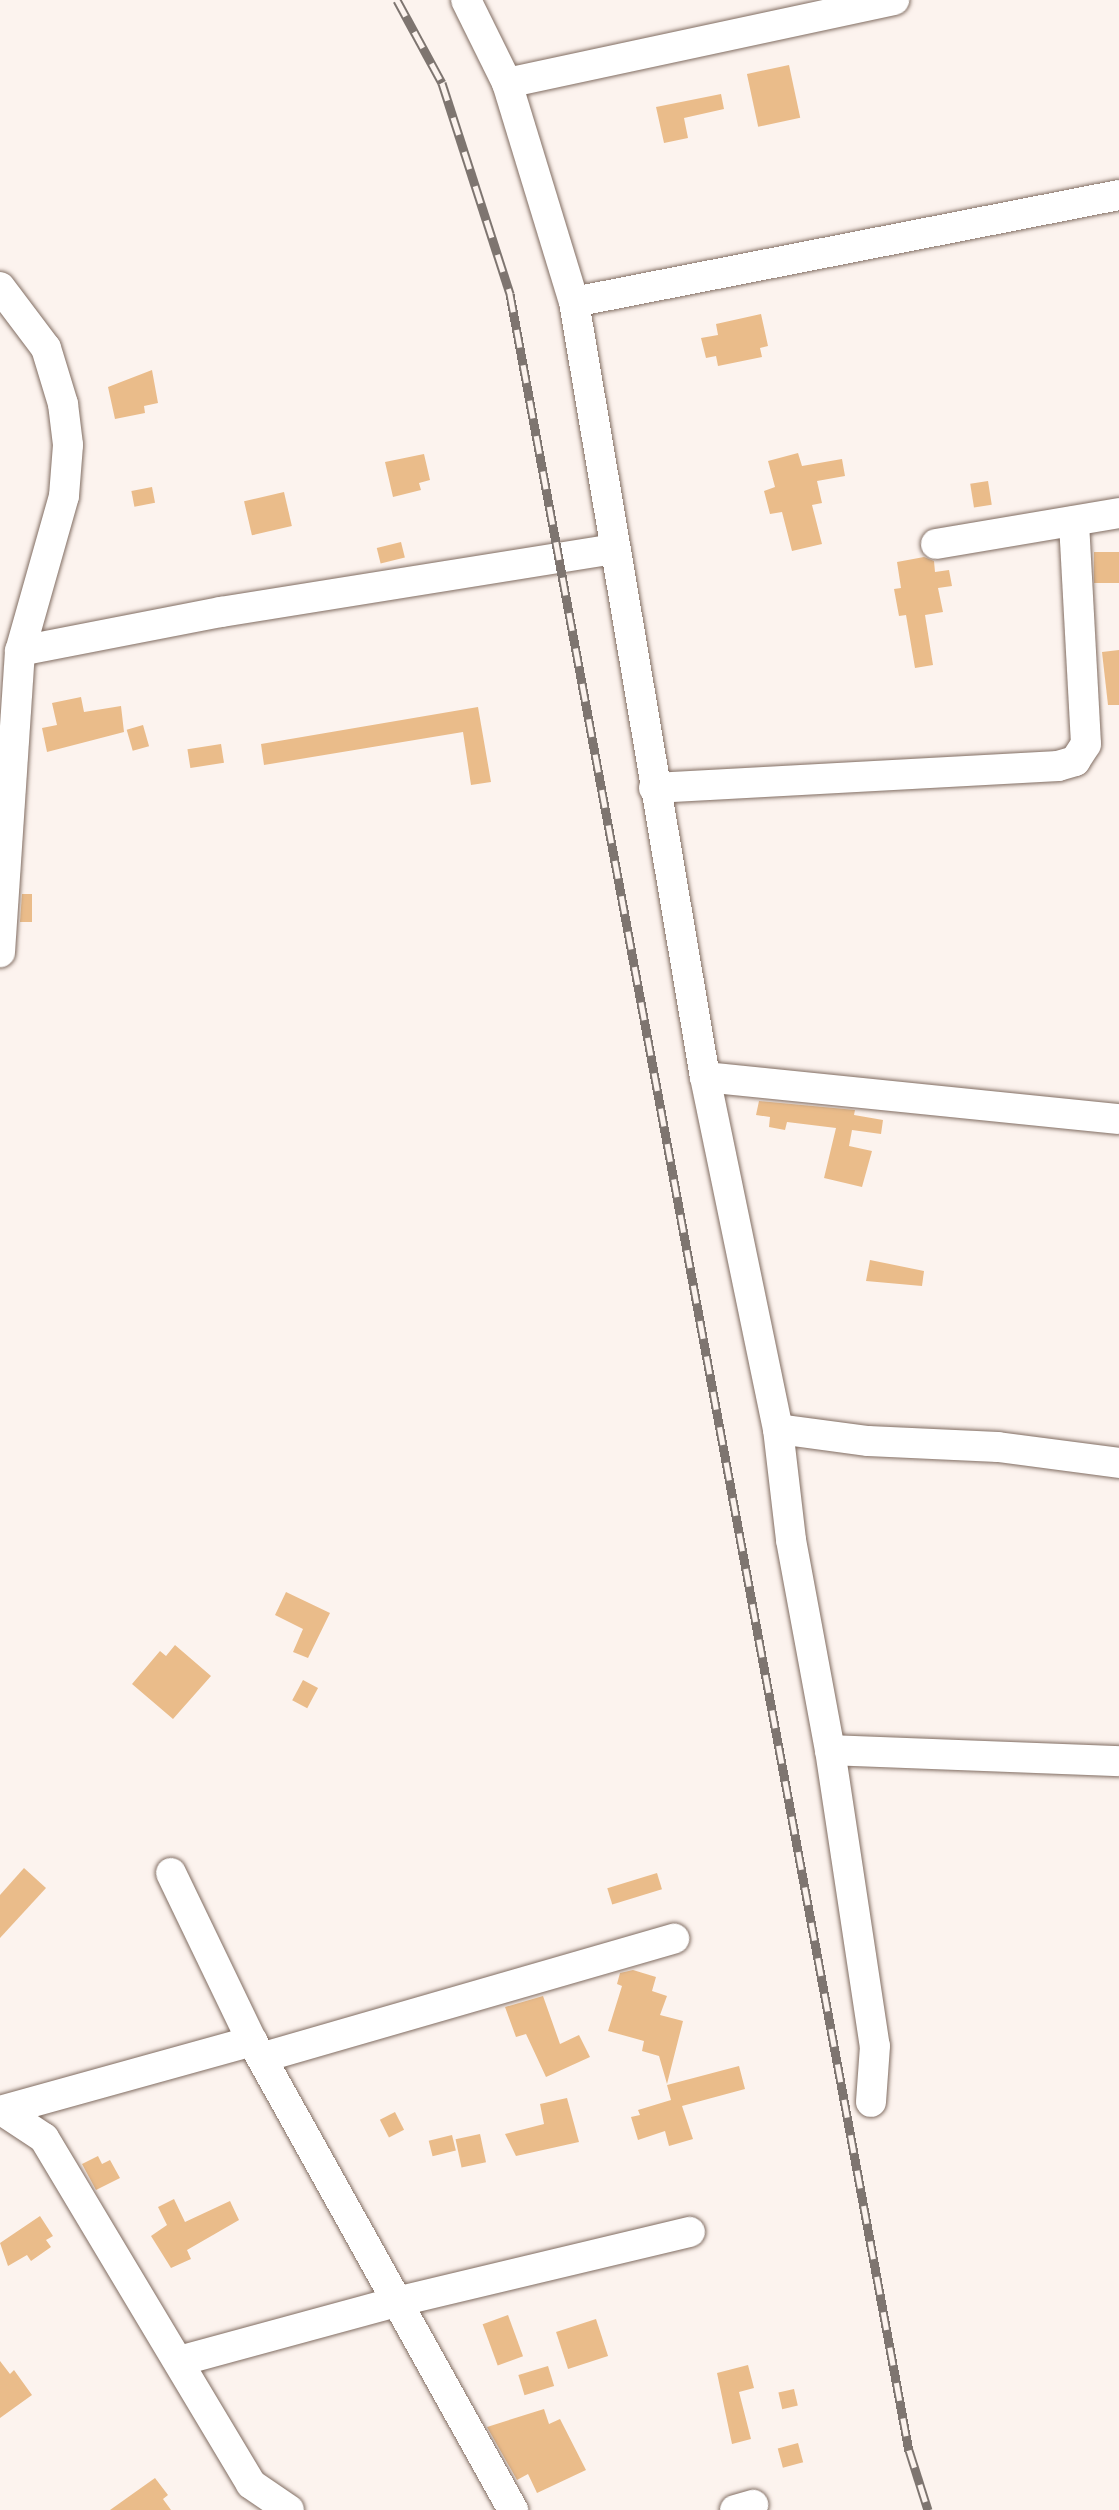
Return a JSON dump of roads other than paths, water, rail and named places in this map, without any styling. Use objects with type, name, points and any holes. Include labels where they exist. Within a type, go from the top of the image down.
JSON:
[{"type":"street","points":[[466,0],[507,83],[574,302],[705,1077],[778,1429],[791,1540],[830,1750],[875,2046],[871,2102]]},
{"type":"street","points":[[507,83],[894,0]]},
{"type":"street","points":[[574,302],[1119,195]]},
{"type":"street","points":[[0,287],[46,348],[63,404],[68,445],[64,496],[20,651],[0,952]]},
{"type":"street","points":[[936,544],[1119,513]]},
{"type":"street","points":[[654,788],[1058,766],[1075,761],[1086,744],[1074,521]]},
{"type":"street","points":[[20,651],[221,612],[615,549]]},
{"type":"street","points":[[705,1077],[1119,1119]]},
{"type":"street","points":[[778,1429],[868,1441],[998,1447],[1119,1463]]},
{"type":"street","points":[[830,1750],[1119,1761]]},
{"type":"street","points":[[171,1873],[258,2049],[513,2510]]},
{"type":"street","points":[[2,2111],[258,2049],[674,1939]]},
{"type":"street","points":[[2,2111],[44,2138],[179,2361],[250,2497],[289,2510]]},
{"type":"street","points":[[179,2361],[400,2301],[690,2232]]},
{"type":"railway","points":[[397,0],[442,83],[510,294],[909,2450],[928,2510]]}]
